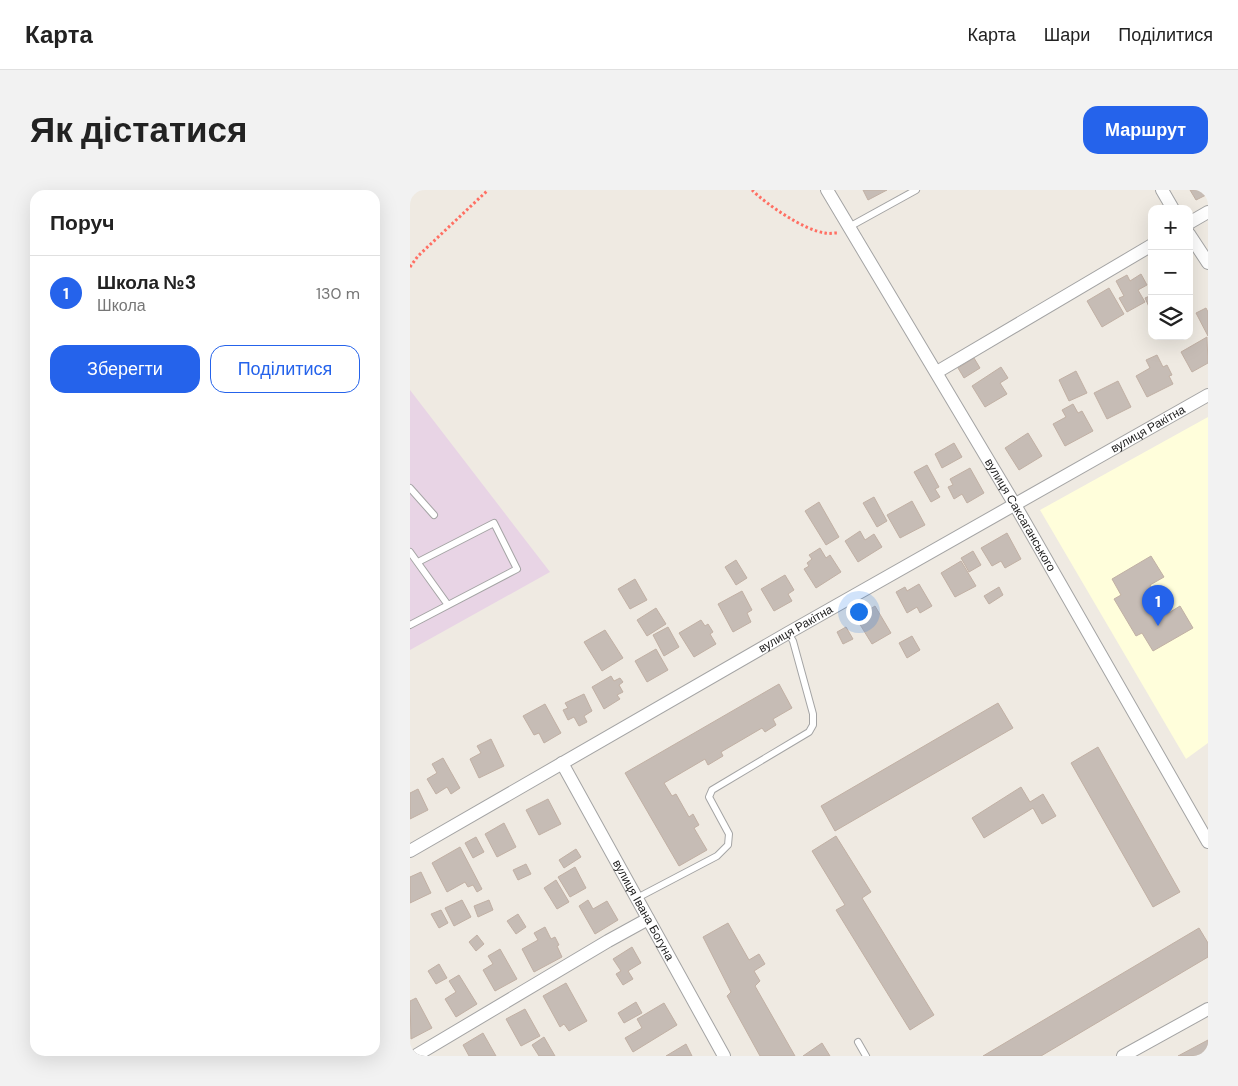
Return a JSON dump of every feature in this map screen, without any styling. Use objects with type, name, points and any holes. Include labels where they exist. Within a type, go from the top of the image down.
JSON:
[{"type":"street","name":"вулиця Саксаганського","points":[[827,190],[1015,505],[1208,842]]},
{"type":"street","points":[[1162,190],[1171,205]]},
{"type":"street","points":[[1193,221],[1208,212]]},
{"type":"street","points":[[1193,240],[1208,263]]},
{"type":"street","points":[[937,372],[1148,247]]},
{"type":"street","name":"вулиця Ракітна","points":[[410,851],[788,633],[1208,395]]},
{"type":"street","name":"вулиця Івана Богуна","points":[[562,763],[724,1056]]},
{"type":"street","points":[[415,1056],[648,919]]},
{"type":"street","points":[[1123,1056],[1208,1009]]},
{"type":"lane","points":[[851,230],[916,190]]},
{"type":"lane","points":[[410,488],[434,515]]},
{"type":"lane","points":[[410,625],[517,569],[494,523],[418,562]]},
{"type":"lane","points":[[410,552],[448,605]]},
{"type":"lane","points":[[637,898],[718,856],[728,845],[729,834],[709,797],[712,790],[809,732],[814,724],[793,641],[788,633]]},
{"type":"lane","points":[[858,1042],[866,1056]]},
{"type":"path","points":[[410,266],[418,256],[488,190]]},
{"type":"path","points":[[752,190],[760,198],[796,221],[824,233],[851,230]]},
{"type":"shaded area","points":[[410,390],[550,572],[410,650]]},
{"type":"shaded area","points":[[1208,417],[1208,743],[1186,759],[1040,510]]},
{"type":"building","points":[[863,190],[887,190],[868,200]]},
{"type":"building","points":[[1190,190],[1208,190],[1208,194],[1196,200]]},
{"type":"building","points":[[1141,274],[1147,285],[1138,290],[1145,302],[1127,312],[1119,298],[1124,296],[1116,281],[1127,275],[1130,281]]},
{"type":"building","points":[[1109,288],[1124,314],[1102,327],[1087,301]]},
{"type":"building","points":[[1206,308],[1208,312],[1208,336],[1196,313]]},
{"type":"building","points":[[1207,337],[1208,363],[1192,372],[1181,352]]},
{"type":"building","points":[[1157,355],[1163,367],[1167,365],[1172,375],[1169,376],[1173,384],[1147,397],[1136,376],[1150,368],[1146,360]]},
{"type":"building","points":[[974,358],[980,368],[964,378],[958,368]]},
{"type":"building","points":[[1001,367],[1008,378],[1000,383],[1007,394],[985,407],[972,386]]},
{"type":"building","points":[[1076,371],[1087,393],[1069,401],[1059,380]]},
{"type":"building","points":[[1118,381],[1131,407],[1107,419],[1094,393]]},
{"type":"building","points":[[1073,404],[1078,413],[1082,411],[1093,431],[1065,446],[1053,424],[1066,417],[1062,410]]},
{"type":"building","points":[[1028,433],[1042,456],[1019,470],[1005,448]]},
{"type":"building","points":[[954,443],[962,457],[942,468],[935,454]]},
{"type":"building","points":[[927,465],[939,487],[935,489],[940,497],[931,502],[914,472]]},
{"type":"building","points":[[970,468],[984,493],[967,503],[962,494],[954,499],[948,487],[953,485],[950,479]]},
{"type":"building","points":[[874,497],[887,521],[877,527],[863,503]]},
{"type":"building","points":[[912,501],[925,525],[900,538],[887,515]]},
{"type":"building","points":[[819,502],[839,537],[826,545],[805,511]]},
{"type":"building","points":[[860,531],[865,540],[874,534],[882,547],[858,562],[845,541]]},
{"type":"building","points":[[1007,533],[1021,559],[1005,568],[1001,561],[992,566],[981,548]]},
{"type":"building","points":[[820,548],[826,558],[830,555],[841,572],[816,588],[804,569],[809,566],[807,563],[812,559],[809,555]]},
{"type":"building","points":[[973,551],[981,565],[969,572],[961,558]]},
{"type":"building","points":[[1151,556],[1164,577],[1150,585],[1167,614],[1180,606],[1193,628],[1153,651],[1142,633],[1136,636],[1114,599],[1121,595],[1112,579]]},
{"type":"building","points":[[736,560],[747,578],[736,585],[725,567]]},
{"type":"building","points":[[961,561],[976,586],[955,597],[941,573]]},
{"type":"building","points":[[785,575],[794,590],[788,594],[792,601],[774,611],[761,589]]},
{"type":"building","points":[[635,579],[647,600],[630,609],[618,589]]},
{"type":"building","points":[[919,584],[932,606],[920,613],[917,607],[907,613],[896,592],[905,587],[907,591]]},
{"type":"building","points":[[999,587],[1003,595],[989,604],[984,596]]},
{"type":"building","points":[[742,591],[752,610],[747,613],[751,622],[733,632],[718,604]]},
{"type":"building","points":[[875,606],[891,633],[872,644],[856,618]]},
{"type":"building","points":[[656,608],[666,624],[647,636],[637,620]]},
{"type":"building","points":[[701,620],[705,626],[708,624],[713,632],[710,634],[716,644],[694,657],[679,633]]},
{"type":"building","points":[[668,627],[679,647],[664,656],[653,635]]},
{"type":"building","points":[[846,627],[853,639],[843,644],[837,632]]},
{"type":"building","points":[[605,630],[623,658],[602,671],[584,642]]},
{"type":"building","points":[[912,636],[920,650],[907,658],[899,643]]},
{"type":"building","points":[[656,649],[668,670],[647,682],[635,661]]},
{"type":"building","points":[[611,676],[614,681],[620,678],[623,682],[619,685],[623,692],[617,695],[620,699],[604,709],[592,687]]},
{"type":"building","points":[[779,684],[792,708],[773,719],[776,725],[765,732],[762,728],[721,752],[723,756],[708,765],[705,759],[664,783],[672,796],[676,794],[689,817],[693,814],[699,825],[694,828],[707,850],[679,866],[625,773]]},
{"type":"building","points":[[584,694],[592,711],[584,716],[587,722],[579,726],[574,717],[568,720],[563,710],[568,708],[565,703]]},
{"type":"building","points":[[998,703],[1013,728],[835,831],[821,806]]},
{"type":"building","points":[[545,704],[561,733],[544,743],[539,733],[534,735],[523,716]]},
{"type":"building","points":[[491,739],[504,766],[479,778],[470,759],[481,753],[477,746]]},
{"type":"building","points":[[1098,747],[1180,892],[1153,907],[1071,763]]},
{"type":"building","points":[[443,758],[460,788],[451,794],[447,787],[436,794],[427,779],[437,773],[432,764]]},
{"type":"building","points":[[1021,787],[1030,802],[1043,794],[1056,816],[1042,824],[1033,808],[984,838],[972,818]]},
{"type":"building","points":[[418,789],[428,810],[410,819],[410,793]]},
{"type":"building","points":[[548,799],[561,824],[539,835],[526,810]]},
{"type":"building","points":[[504,823],[516,847],[497,857],[485,834]]},
{"type":"building","points":[[836,836],[871,892],[862,898],[934,1015],[910,1030],[836,910],[845,905],[812,851]]},
{"type":"building","points":[[476,837],[484,852],[473,858],[465,843]]},
{"type":"building","points":[[460,847],[482,889],[477,892],[473,885],[468,887],[465,882],[447,892],[432,863]]},
{"type":"building","points":[[576,849],[581,857],[564,868],[559,860]]},
{"type":"building","points":[[526,864],[531,874],[518,880],[513,870]]},
{"type":"building","points":[[575,867],[586,888],[570,897],[558,877]]},
{"type":"building","points":[[421,872],[431,893],[410,903],[410,877]]},
{"type":"building","points":[[556,880],[569,902],[557,909],[544,888]]},
{"type":"building","points":[[462,900],[471,917],[454,926],[445,908]]},
{"type":"building","points":[[489,900],[493,910],[478,917],[474,906]]},
{"type":"building","points":[[588,900],[593,909],[607,901],[618,920],[595,934],[579,906]]},
{"type":"building","points":[[441,910],[448,923],[439,928],[431,914]]},
{"type":"building","points":[[518,914],[526,927],[516,934],[507,921]]},
{"type":"building","points":[[728,923],[749,960],[759,954],[765,964],[754,971],[760,981],[755,986],[795,1056],[760,1056],[727,996],[731,992],[703,937]]},
{"type":"building","points":[[545,927],[551,939],[555,937],[562,957],[534,972],[522,949],[538,940],[534,933]]},
{"type":"building","points":[[1199,928],[1208,943],[1208,957],[1041,1056],[983,1056]]},
{"type":"building","points":[[477,935],[484,944],[476,951],[469,942]]},
{"type":"building","points":[[632,947],[641,963],[628,971],[633,979],[623,985],[616,974],[621,971],[613,959]]},
{"type":"building","points":[[500,949],[517,979],[495,991],[483,970],[493,964],[488,956]]},
{"type":"building","points":[[439,964],[447,978],[436,984],[428,971]]},
{"type":"building","points":[[459,975],[477,1004],[456,1017],[445,999],[456,992],[449,981]]},
{"type":"building","points":[[566,983],[587,1021],[569,1031],[564,1024],[560,1027],[543,996]]},
{"type":"building","points":[[416,998],[432,1028],[411,1039],[410,1001]]},
{"type":"building","points":[[636,1002],[642,1013],[624,1023],[618,1013]]},
{"type":"building","points":[[664,1003],[677,1025],[633,1052],[625,1038],[642,1028],[637,1019]]},
{"type":"building","points":[[525,1009],[540,1036],[521,1046],[506,1019]]},
{"type":"building","points":[[483,1033],[496,1056],[469,1056],[463,1045]]},
{"type":"building","points":[[544,1037],[555,1056],[539,1056],[532,1045]]},
{"type":"building","points":[[1208,1040],[1208,1056],[1178,1056]]},
{"type":"building","points":[[822,1043],[830,1056],[803,1056]]},
{"type":"building","points":[[686,1044],[692,1056],[666,1056]]},
{"type":"place","name":"Школа №3","points":[[1158,626]]}]
